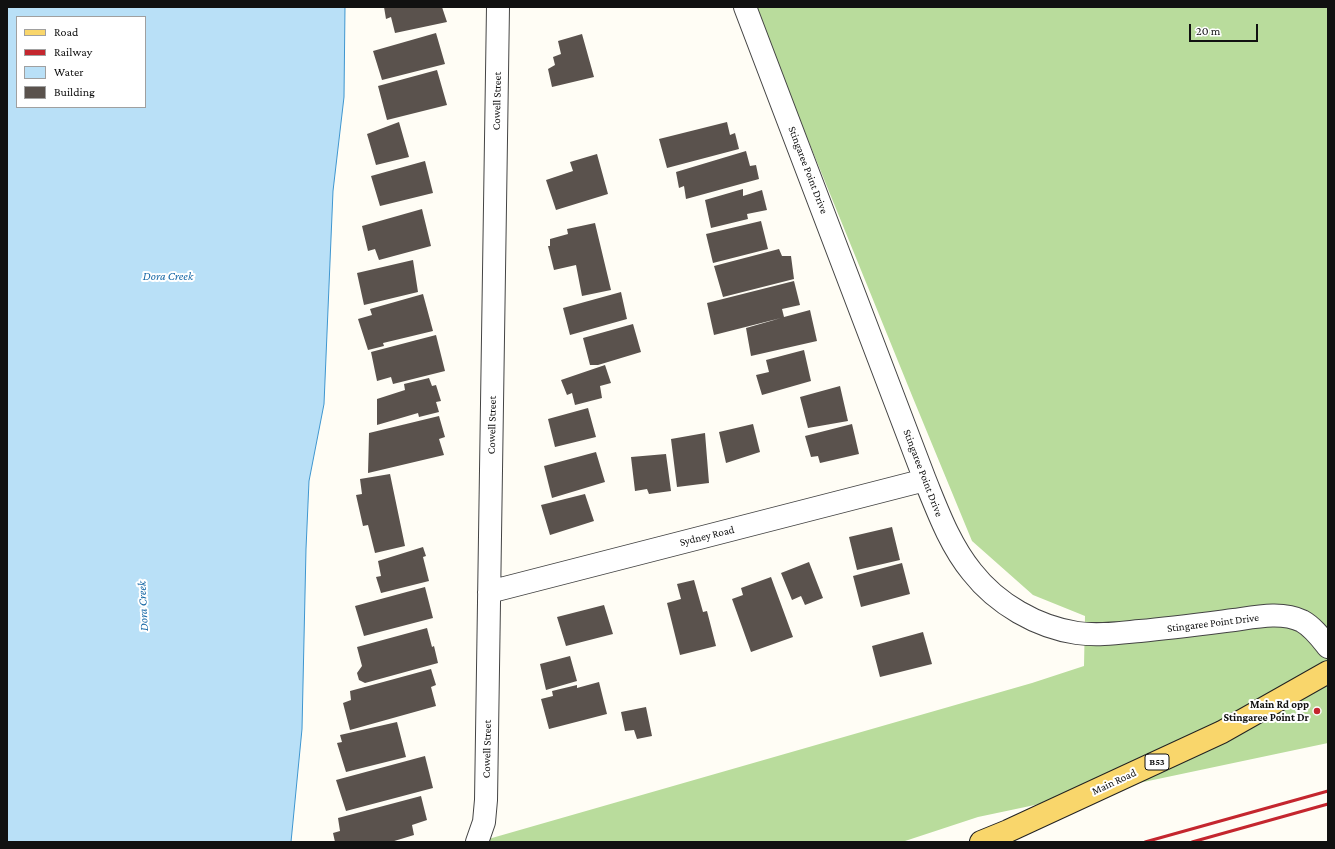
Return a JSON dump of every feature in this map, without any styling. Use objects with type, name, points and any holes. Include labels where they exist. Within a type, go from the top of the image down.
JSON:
[{"type":"main road","name":"Main Road","points":[[981,842],[1008,831],[1222,732],[1328,672]]},
{"type":"street","name":"Cowell Street","points":[[477,842],[484,822],[486,800],[498,7]]},
{"type":"street","name":"Stingaree Point Drive","points":[[746,7],[925,480],[950,538],[959,555],[972,573],[1011,608],[1045,624],[1076,633],[1107,634],[1192,626],[1257,617],[1285,617],[1303,622],[1314,630],[1328,647]]},
{"type":"street","name":"Sydney Road","points":[[489,592],[925,480]]},
{"type":"green space","points":[[754,7],[1328,7],[1328,743],[978,817],[902,842],[478,842],[1032,683],[1084,666],[1085,616],[1033,595],[972,541]]},
{"type":"water","name":"Dora Creek","points":[[7,7],[345,7],[344,97],[333,191],[324,404],[309,481],[302,729],[291,842],[7,842]]},
{"type":"building","points":[[384,7],[442,7],[447,22],[395,33],[391,17],[386,19]]},
{"type":"building","points":[[436,33],[445,64],[382,80],[373,51]]},
{"type":"building","points":[[582,34],[594,77],[552,87],[548,69],[555,65],[553,57],[561,54],[558,41]]},
{"type":"building","points":[[437,70],[447,105],[387,120],[378,86]]},
{"type":"building","points":[[399,122],[409,157],[376,165],[367,134]]},
{"type":"building","points":[[727,122],[730,135],[735,133],[739,149],[667,168],[659,139]]},
{"type":"building","points":[[746,151],[750,166],[756,165],[759,179],[686,199],[684,186],[679,188],[676,172]]},
{"type":"building","points":[[597,154],[608,194],[556,210],[546,180],[573,171],[570,162]]},
{"type":"building","points":[[425,161],[433,193],[380,206],[371,176]]},
{"type":"building","points":[[743,189],[743,196],[762,190],[767,210],[747,214],[748,219],[711,228],[705,200]]},
{"type":"building","points":[[422,209],[431,246],[379,260],[375,249],[368,251],[362,226]]},
{"type":"building","points":[[761,221],[768,249],[713,263],[706,234]]},
{"type":"building","points":[[595,223],[611,290],[582,296],[576,265],[554,270],[548,246],[550,246],[550,239],[568,234],[567,229]]},
{"type":"building","points":[[779,249],[782,256],[791,256],[794,279],[723,297],[714,266]]},
{"type":"building","points":[[413,260],[418,292],[364,305],[357,273]]},
{"type":"building","points":[[794,281],[800,305],[782,309],[784,317],[810,310],[817,341],[751,356],[746,328],[781,318],[714,335],[707,303]]},
{"type":"building","points":[[621,292],[627,319],[570,335],[563,308]]},
{"type":"building","points":[[423,294],[433,331],[383,343],[384,346],[368,350],[358,319],[372,315],[370,309]]},
{"type":"building","points":[[633,324],[641,352],[598,365],[590,365],[583,338]]},
{"type":"building","points":[[436,335],[445,371],[393,384],[391,377],[377,381],[371,352]]},
{"type":"building","points":[[804,350],[811,381],[762,395],[756,375],[769,372],[766,360]]},
{"type":"building","points":[[605,365],[611,383],[600,386],[602,398],[575,405],[572,393],[567,395],[561,380]]},
{"type":"building","points":[[429,378],[432,386],[436,385],[441,401],[436,402],[439,412],[419,417],[418,413],[377,425],[377,399],[405,390],[404,384]]},
{"type":"building","points":[[840,386],[848,421],[808,428],[800,397]]},
{"type":"building","points":[[588,408],[596,437],[555,447],[548,419]]},
{"type":"building","points":[[439,416],[445,437],[439,439],[444,455],[368,473],[369,433]]},
{"type":"building","points":[[753,424],[760,452],[726,463],[719,432]]},
{"type":"building","points":[[852,424],[859,454],[820,463],[818,456],[811,457],[805,436]]},
{"type":"building","points":[[705,433],[709,483],[677,487],[671,439]]},
{"type":"building","points":[[596,452],[605,482],[552,498],[544,466]]},
{"type":"building","points":[[666,454],[671,491],[649,494],[647,489],[635,491],[631,457]]},
{"type":"building","points":[[390,474],[405,546],[375,553],[368,525],[363,526],[356,495],[362,494],[360,479]]},
{"type":"building","points":[[585,494],[594,521],[550,535],[541,505]]},
{"type":"building","points":[[892,527],[900,560],[857,570],[849,537]]},
{"type":"building","points":[[423,547],[426,556],[423,557],[429,581],[381,593],[376,577],[381,576],[378,561]]},
{"type":"building","points":[[809,562],[823,598],[805,605],[801,596],[792,600],[781,573]]},
{"type":"building","points":[[902,563],[910,594],[861,607],[853,576]]},
{"type":"building","points":[[771,577],[793,637],[751,652],[732,599],[743,595],[741,588]]},
{"type":"building","points":[[694,580],[703,612],[707,611],[716,646],[680,655],[667,603],[681,599],[677,584]]},
{"type":"building","points":[[425,587],[433,618],[364,636],[355,606]]},
{"type":"building","points":[[604,605],[613,634],[566,646],[557,617]]},
{"type":"building","points":[[427,628],[432,647],[434,646],[438,663],[365,683],[359,680],[357,673],[362,666],[357,647]]},
{"type":"building","points":[[923,632],[932,664],[880,677],[872,646]]},
{"type":"building","points":[[570,656],[577,681],[546,690],[540,664]]},
{"type":"building","points":[[431,669],[436,685],[431,687],[436,706],[350,730],[343,703],[351,700],[350,691]]},
{"type":"building","points":[[599,682],[607,714],[549,729],[541,699],[553,696],[552,691],[577,685],[577,688]]},
{"type":"building","points":[[646,707],[652,736],[637,739],[634,730],[625,731],[621,712]]},
{"type":"building","points":[[397,722],[406,757],[346,772],[337,743],[342,742],[340,735]]},
{"type":"building","points":[[425,756],[433,788],[346,811],[336,780]]},
{"type":"building","points":[[421,796],[427,820],[412,825],[414,835],[391,842],[335,842],[333,833],[340,831],[338,818]]},
{"type":"railway","points":[[1145,842],[1328,791]]},
{"type":"railway","points":[[1192,842],[1328,804]]},
{"type":"place","name":"Main Rd opp Stingaree Point Dr","points":[[1317,711]]}]
